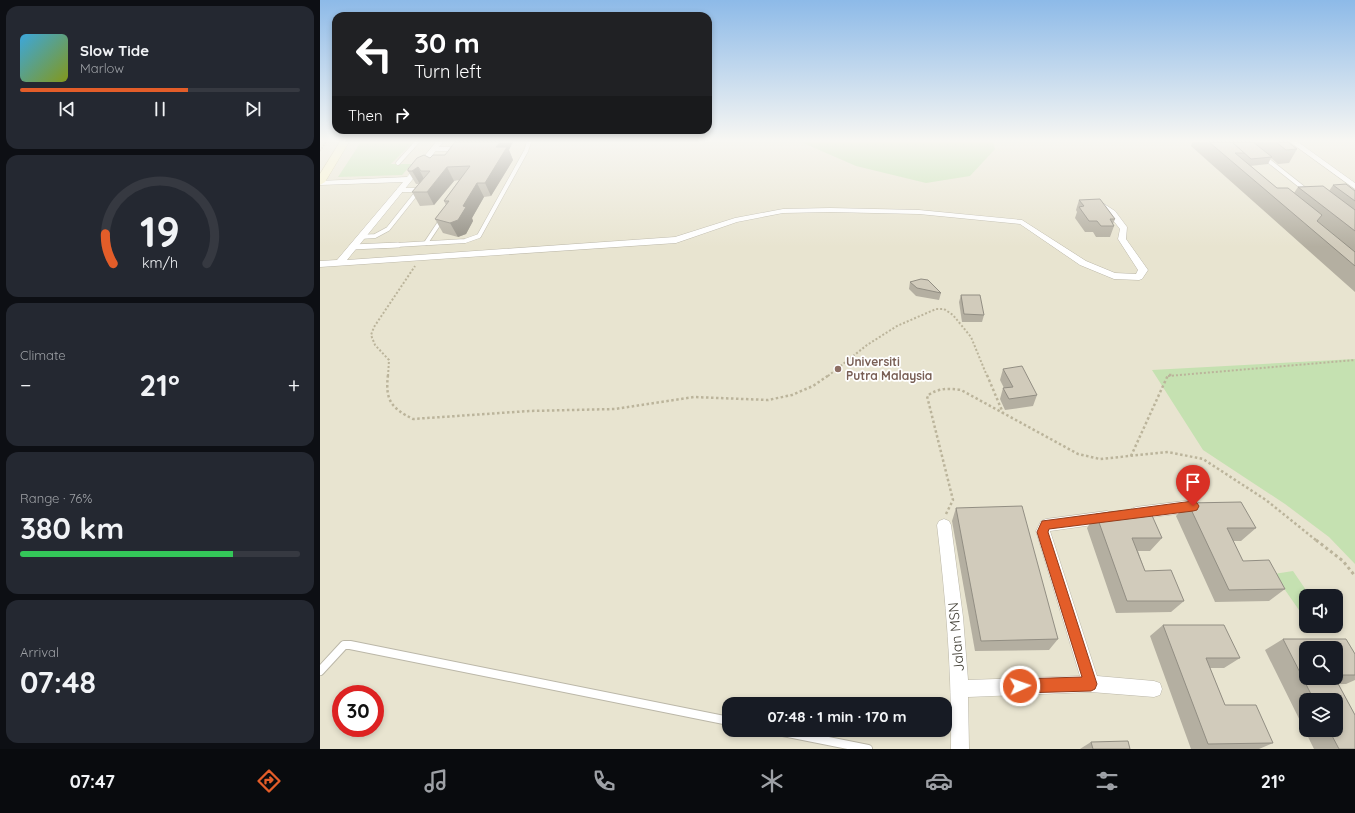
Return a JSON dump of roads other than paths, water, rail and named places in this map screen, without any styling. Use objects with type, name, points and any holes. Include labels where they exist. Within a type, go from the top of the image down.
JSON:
[{"type":"street","points":[[1340,177],[1355,188]]},
{"type":"street","points":[[320,182],[409,179]]},
{"type":"street","points":[[339,263],[409,179]]},
{"type":"street","points":[[320,264],[676,240],[735,220],[783,211],[830,210],[919,212],[1022,222],[1083,262],[1114,276],[1138,277],[1143,270],[1122,239],[1124,229],[1112,213],[1097,202]]},
{"type":"street","points":[[1091,684],[1042,532],[1046,525],[1193,506]]},
{"type":"street","name":"Jalan MSN","points":[[944,525],[955,617],[960,689],[960,749]]},
{"type":"street","points":[[960,689],[1091,684],[1154,689]]},
{"type":"lane","points":[[352,246],[465,241],[479,236],[512,177]]},
{"type":"lane","points":[[1288,177],[1310,194],[1304,194]]},
{"type":"lane","points":[[360,237],[375,236],[388,229],[420,189],[399,190]]},
{"type":"lane","points":[[426,243],[442,219]]},
{"type":"lane","points":[[320,671],[344,645],[350,645],[722,720]]},
{"type":"lane","points":[[808,737],[868,749]]},
{"type":"place","name":"Universiti Putra Malaysia","points":[[838,369]]}]
